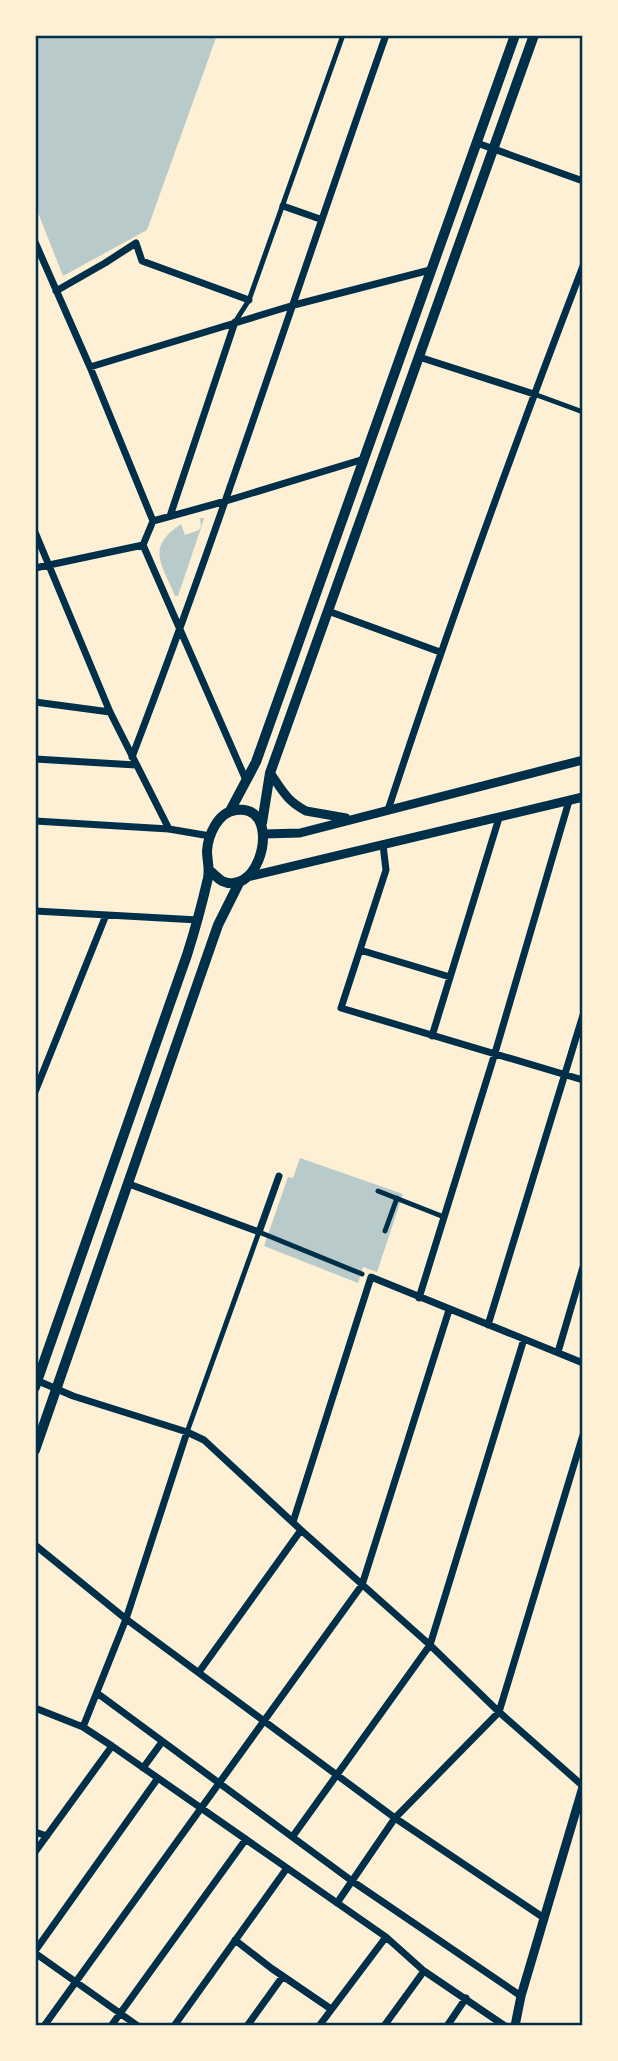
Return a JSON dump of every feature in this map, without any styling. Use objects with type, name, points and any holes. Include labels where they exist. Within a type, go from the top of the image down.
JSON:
[{"type":"main road","points":[[36,1382],[198,920],[210,871],[207,850],[210,836],[218,821],[230,811],[256,762],[514,35]]},
{"type":"main road","points":[[35,1450],[218,925],[239,883],[251,876],[261,850],[270,773],[534,35]]},
{"type":"main road","points":[[230,811],[243,809],[254,813],[263,829]]},
{"type":"main road","points":[[210,871],[223,881],[239,883]]},
{"type":"street","points":[[170,516],[235,323],[249,300],[343,35]]},
{"type":"street","points":[[132,757],[226,501],[294,305],[320,219],[386,35]]},
{"type":"street","points":[[477,143],[583,181]]},
{"type":"street","points":[[283,206],[320,219]]},
{"type":"street","points":[[35,242],[153,521],[143,545],[246,780]]},
{"type":"street","points":[[56,291],[136,243],[142,261],[249,300]]},
{"type":"street","points":[[388,810],[440,652],[583,265]]},
{"type":"street","points":[[90,367],[294,305],[430,270]]},
{"type":"street","points":[[419,357],[583,412]]},
{"type":"street","points":[[153,521],[364,459]]},
{"type":"street","points":[[35,532],[110,712],[169,829]]},
{"type":"street","points":[[35,568],[143,545]]},
{"type":"street","points":[[328,611],[440,652]]},
{"type":"street","points":[[35,702],[110,712]]},
{"type":"street","points":[[35,760],[136,765]]},
{"type":"street","points":[[263,829],[300,832],[583,760]]},
{"type":"street","points":[[270,773],[290,802],[306,811],[351,819]]},
{"type":"street","points":[[251,876],[583,797]]},
{"type":"street","points":[[419,1298],[569,801]]},
{"type":"street","points":[[432,1036],[499,818]]},
{"type":"street","points":[[35,821],[169,829],[210,836]]},
{"type":"street","points":[[383,845],[386,870],[341,1008],[583,1080]]},
{"type":"street","points":[[35,911],[198,920]]},
{"type":"street","points":[[35,1092],[106,915]]},
{"type":"street","points":[[360,950],[450,977]]},
{"type":"street","points":[[488,1325],[583,1015]]},
{"type":"street","points":[[83,1727],[126,1619],[187,1432],[279,1176]]},
{"type":"street","points":[[129,1184],[362,1274]]},
{"type":"street","points":[[378,1191],[444,1217]]},
{"type":"street","points":[[384,1231],[397,1198]]},
{"type":"street","points":[[558,1352],[583,1267]]},
{"type":"street","points":[[293,1522],[371,1277],[583,1363]]},
{"type":"street","points":[[44,2026],[362,1585],[449,1310]]},
{"type":"street","points":[[293,1836],[430,1645],[524,1339]]},
{"type":"street","points":[[36,1382],[204,1440],[583,1787],[515,2026]]},
{"type":"street","points":[[337,1903],[395,1818],[499,1712],[583,1435]]},
{"type":"street","points":[[198,1672],[301,1530]]},
{"type":"street","points":[[35,1545],[126,1619],[395,1818],[544,1918]]},
{"type":"street","points":[[97,1693],[352,1881],[522,1996]]},
{"type":"street","points":[[35,1709],[83,1727],[113,1746],[386,1937],[424,1971],[505,2026]]},
{"type":"street","points":[[143,1768],[162,1742]]},
{"type":"street","points":[[35,1852],[113,1746]]},
{"type":"street","points":[[138,2026],[35,1952],[158,1778]]},
{"type":"street","points":[[35,1832],[47,1836]]},
{"type":"street","points":[[111,2026],[246,1839]]},
{"type":"street","points":[[174,2026],[287,1868]]},
{"type":"street","points":[[319,2026],[386,1937]]},
{"type":"street","points":[[235,1940],[331,2009]]},
{"type":"street","points":[[384,2026],[424,1971]]},
{"type":"street","points":[[247,2026],[283,1976]]},
{"type":"street","points":[[446,2026],[466,1998]]},
{"type":"shaded area","points":[[35,35],[217,35],[147,230],[63,276],[35,205]]},
{"type":"shaded area","points":[[200,518],[204,519],[178,596],[175,596],[162,565],[160,549],[163,541],[181,524],[185,535],[199,530]]},
{"type":"shaded area","points":[[300,1158],[403,1194],[377,1272],[363,1267],[358,1283],[264,1246],[288,1177],[293,1178]]}]
